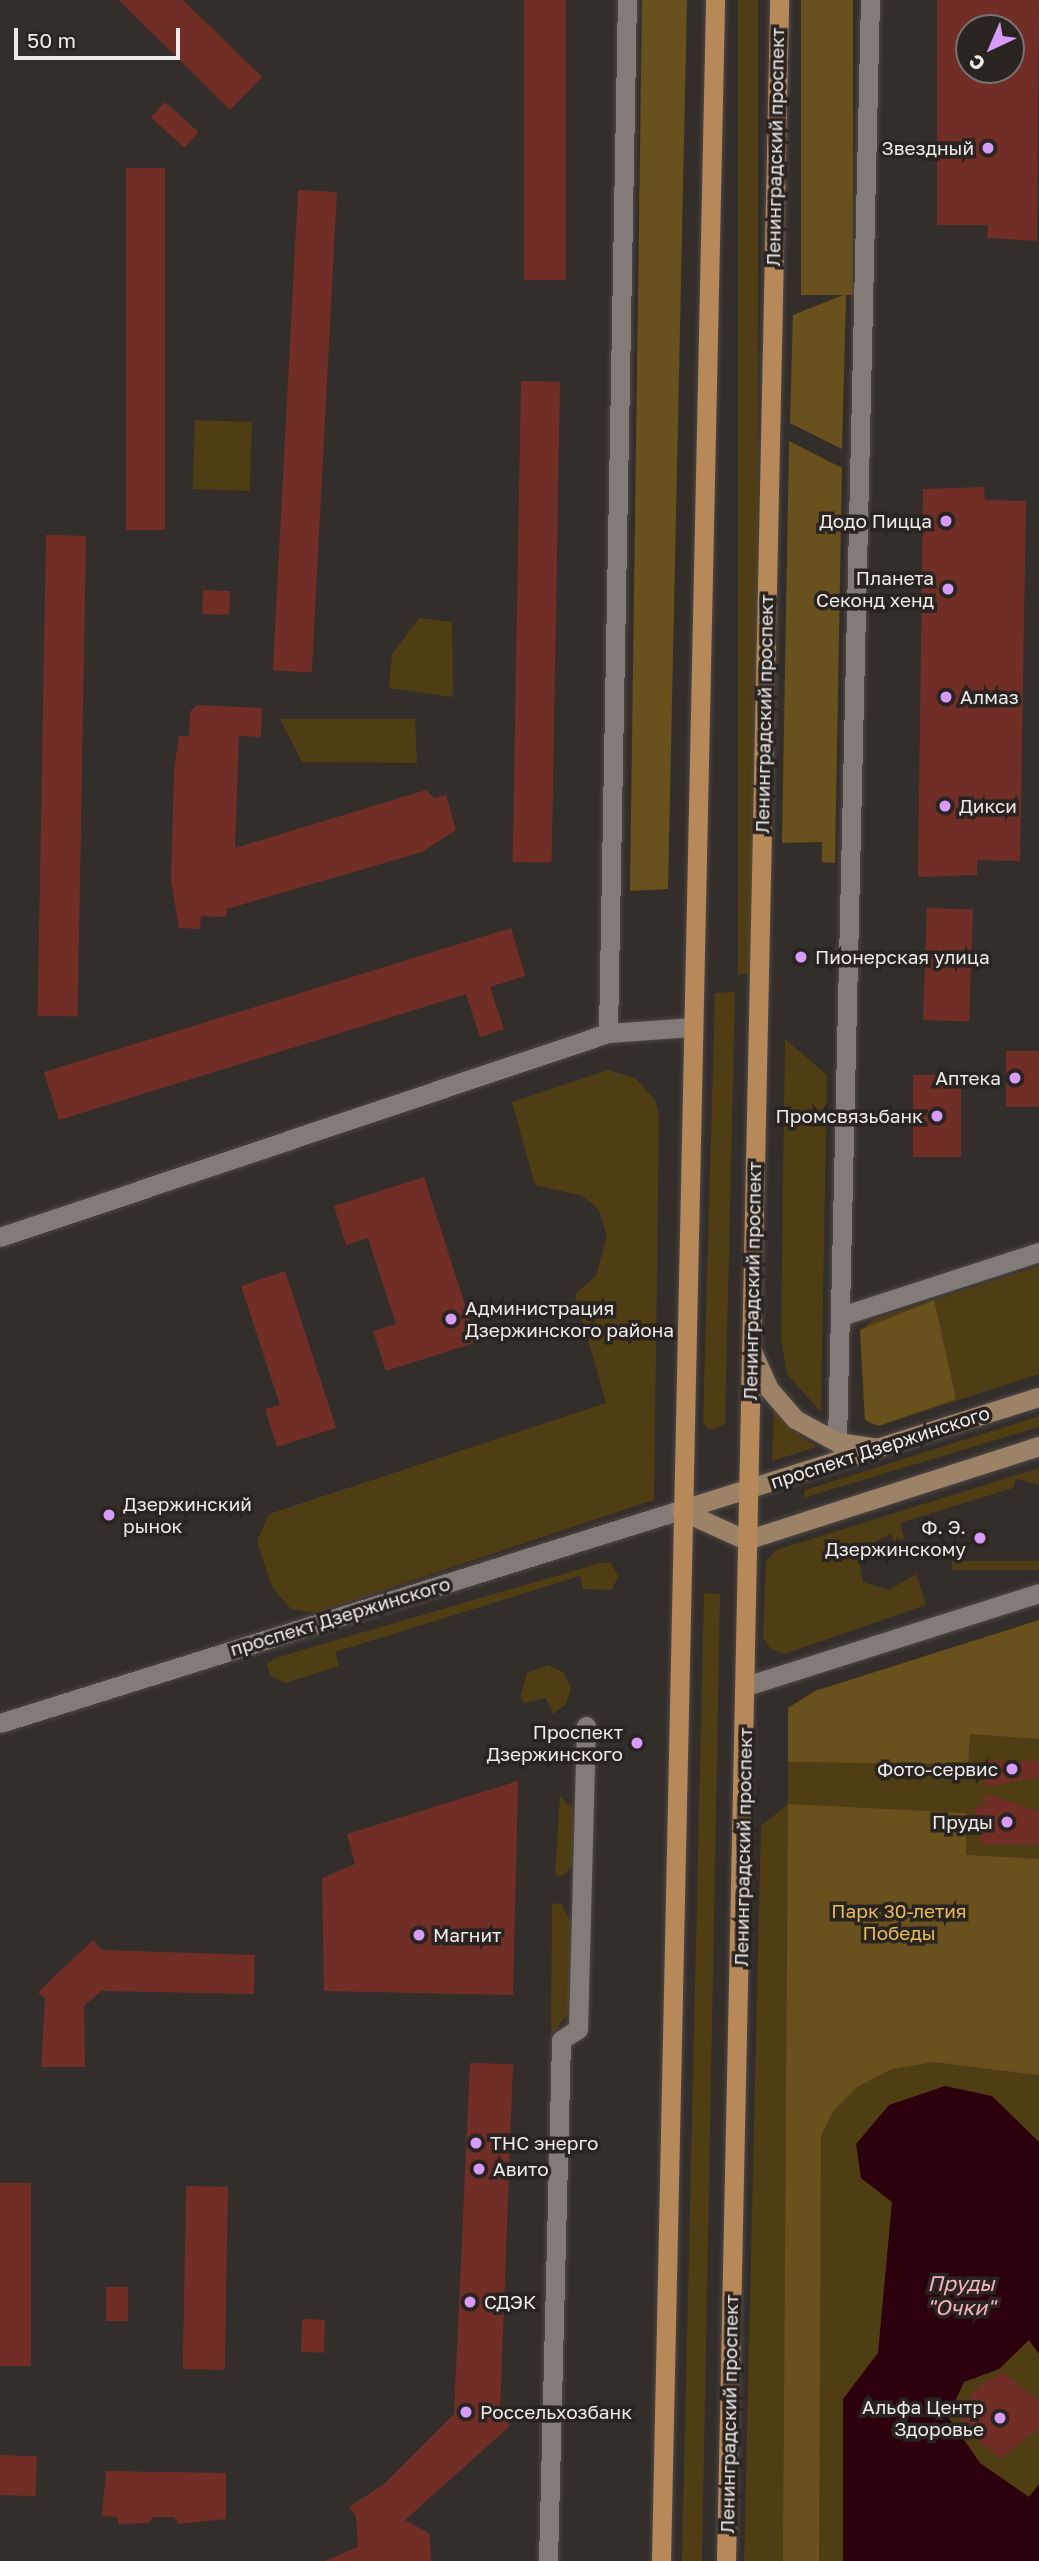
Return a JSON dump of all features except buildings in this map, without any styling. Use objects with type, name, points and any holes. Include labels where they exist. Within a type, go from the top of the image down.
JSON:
[{"type":"main road","points":[[661,2561],[680,1510],[715,0]]},
{"type":"main road","name":"Ленинградский проспект","points":[[726,2561],[779,0]]},
{"type":"main road","points":[[751,1349],[769,1389],[795,1419],[837,1442],[878,1448]]},
{"type":"main road","name":"проспект Дзержинского","points":[[680,1510],[1039,1397]]},
{"type":"main road","points":[[680,1510],[746,1539],[1039,1446]]},
{"type":"street","points":[[608,1033],[627,0]]},
{"type":"street","points":[[837,1442],[844,1315],[870,0]]},
{"type":"street","points":[[0,1237],[608,1033],[691,1027]]},
{"type":"street","points":[[844,1315],[1039,1252]]},
{"type":"street","name":"проспект Дзержинского","points":[[0,1723],[680,1510]]},
{"type":"street","points":[[746,1686],[1039,1593]]},
{"type":"street","points":[[548,2561],[561,2040],[578,2029],[586,1726]]},
{"type":"green space","points":[[642,0],[687,0],[668,889],[630,891]]},
{"type":"green space","points":[[738,0],[758,0],[758,974],[738,974]]},
{"type":"green space","points":[[801,0],[853,0],[853,295],[801,295]]},
{"type":"green space","points":[[846,294],[842,449],[790,423],[793,315]]},
{"type":"green space","points":[[195,420],[252,422],[250,491],[193,489]]},
{"type":"green space","points":[[789,441],[842,468],[835,863],[822,862],[822,842],[782,843]]},
{"type":"green space","points":[[419,618],[452,622],[453,697],[389,688],[392,654]]},
{"type":"green space","points":[[280,719],[415,719],[417,763],[302,762]]},
{"type":"green space","points":[[735,992],[725,1424],[710,1430],[703,1423],[715,993]]},
{"type":"green space","points":[[785,1039],[827,1075],[821,1412],[787,1374],[781,1337]]},
{"type":"green space","points":[[608,1070],[635,1078],[655,1100],[659,1116],[654,1500],[315,1613],[291,1609],[272,1587],[257,1541],[269,1514],[606,1403],[575,1294],[596,1276],[607,1236],[599,1210],[583,1196],[535,1185],[512,1102]]},
{"type":"green space","points":[[1039,1266],[1039,1374],[878,1426],[865,1420],[860,1330],[875,1319]]},
{"type":"green space","points":[[934,1300],[956,1399],[878,1426],[865,1420],[860,1330]]},
{"type":"green space","points":[[774,1409],[796,1433],[817,1447],[772,1461]]},
{"type":"green space","points":[[1039,1416],[1039,1427],[803,1498],[805,1490]]},
{"type":"green space","points":[[1039,1468],[1039,1485],[1016,1479],[1013,1488],[900,1523],[904,1538],[894,1542],[891,1534],[865,1547],[858,1558],[863,1582],[889,1590],[916,1574],[926,1605],[784,1654],[770,1648],[763,1637],[766,1562],[776,1550]]},
{"type":"green space","points":[[952,1561],[1039,1561],[1039,1570],[952,1570]]},
{"type":"green space","points":[[600,1563],[611,1563],[618,1576],[612,1590],[583,1589],[580,1576],[335,1652],[339,1666],[285,1683],[270,1675],[267,1664],[275,1658]]},
{"type":"green space","points":[[704,1593],[720,1594],[702,2561],[682,2561]]},
{"type":"green space","name":"Парк 30-летия Победы","points":[[1039,1620],[1039,2561],[744,2561],[761,1826],[788,1804],[788,1708],[815,1691]]},
{"type":"green space","points":[[1039,1620],[1039,1739],[970,1734],[968,1764],[788,1762],[788,1708],[815,1691]]},
{"type":"green space","points":[[548,1665],[563,1672],[571,1688],[566,1704],[553,1714],[546,1698],[524,1703],[521,1695],[527,1673]]},
{"type":"green space","points":[[560,1796],[574,1810],[573,1865],[563,1876],[555,1875]]},
{"type":"green space","name":"Парк 30-летия Победы","points":[[788,1804],[966,1813],[966,1855],[1039,1859],[1039,2075],[934,2062],[892,2069],[857,2087],[833,2111],[821,2136],[819,2561],[783,2561]]},
{"type":"green space","points":[[561,1903],[571,1923],[569,2012],[551,2036],[552,1904]]},
{"type":"water","name":"Пруды \"Очки\"","points":[[945,2086],[992,2096],[1039,2142],[1039,2354],[1029,2340],[999,2369],[964,2382],[948,2417],[980,2463],[1029,2497],[1039,2484],[1039,2561],[843,2561],[843,2399],[878,2353],[892,2202],[861,2178],[856,2144],[889,2105]]},
{"type":"place","name":"Звездный","points":[[988,148]]},
{"type":"place","name":"Додо Пицца","points":[[946,521]]},
{"type":"place","name":"Планета Секонд хенд","points":[[948,589]]},
{"type":"place","name":"Алмаз","points":[[946,697]]},
{"type":"place","name":"Дикси","points":[[945,806]]},
{"type":"place","name":"Пионерская улица","points":[[801,957]]},
{"type":"place","name":"Аптека","points":[[1015,1078]]},
{"type":"place","name":"Промсвязьбанк","points":[[937,1116]]},
{"type":"place","name":"Администрация Дзержинского района","points":[[451,1319]]},
{"type":"place","name":"Дзержинский рынок","points":[[109,1515]]},
{"type":"place","name":"Ф. Э. Дзержинскому","points":[[980,1538]]},
{"type":"place","name":"Проспект Дзержинского","points":[[637,1743]]},
{"type":"place","name":"Фото-сервис","points":[[1012,1769]]},
{"type":"place","name":"Пруды","points":[[1007,1822]]},
{"type":"place","name":"Магнит","points":[[419,1935]]},
{"type":"place","name":"ТНС энерго","points":[[476,2143]]},
{"type":"place","name":"Авито","points":[[479,2169]]},
{"type":"place","name":"СДЭК","points":[[470,2302]]},
{"type":"place","name":"Россельхозбанк","points":[[466,2412]]},
{"type":"place","name":"Альфа Центр Здоровье","points":[[1000,2418]]}]
